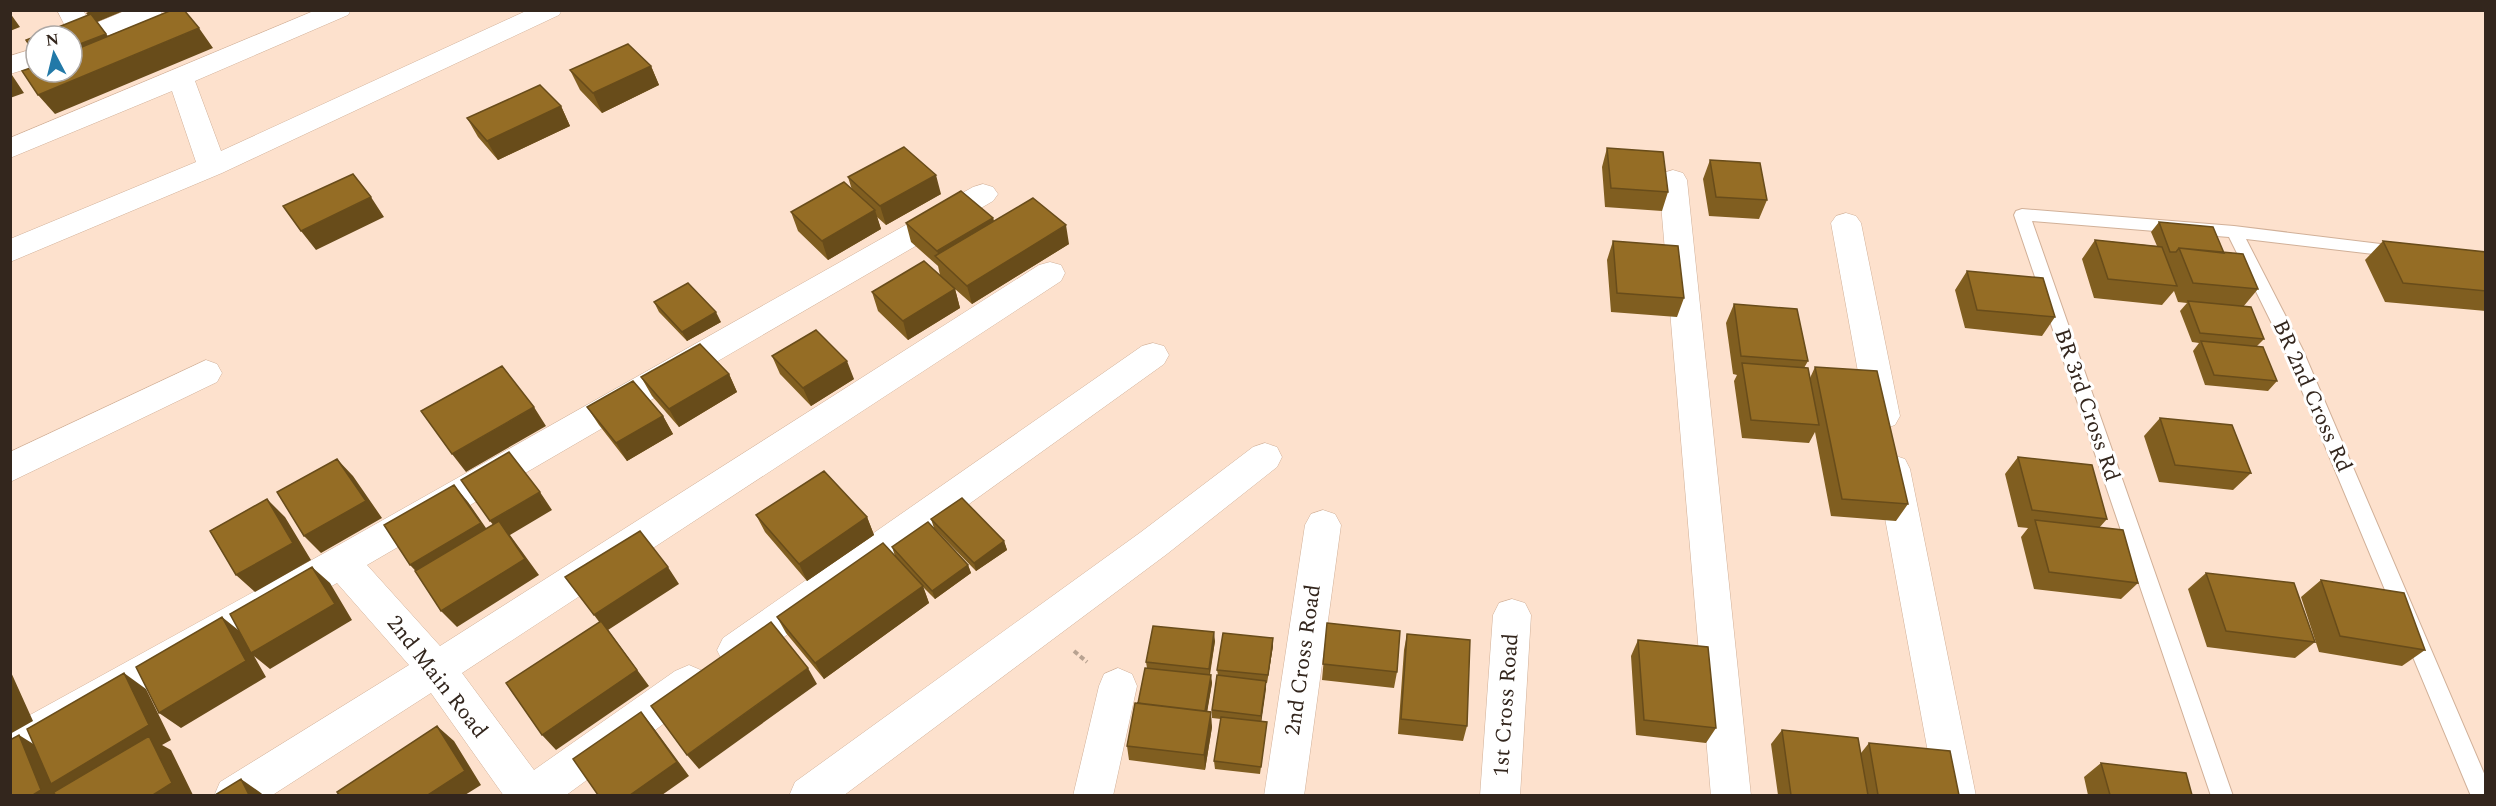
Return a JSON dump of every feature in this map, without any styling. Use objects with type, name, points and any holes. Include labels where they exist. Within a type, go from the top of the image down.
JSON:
[{"type":"street","points":[[84,38],[151,10]]},
{"type":"street","points":[[10,149],[339,10]]},
{"type":"street","points":[[10,251],[212,166],[550,10]]},
{"type":"street","points":[[182,78],[212,166]]},
{"type":"street","points":[[1673,180],[1731,795]]},
{"type":"street","points":[[10,747],[341,562],[983,194]]},
{"type":"street","points":[[1846,223],[1956,795]]},
{"type":"street","points":[[234,795],[436,669],[1050,273]]},
{"type":"street","points":[[520,793],[1153,355]]},
{"type":"street","points":[[10,468],[206,373]]},
{"type":"street","points":[[809,795],[1041,626],[1265,457]]},
{"type":"street","name":"2nd Cross Road","points":[[1284,795],[1323,525]]},
{"type":"street","name":"2nd Main Road","points":[[341,562],[436,669],[520,793]]},
{"type":"street","name":"1st Cross Road","points":[[1500,795],[1512,615]]},
{"type":"street","points":[[1093,795],[1118,686]]},
{"type":"lane","name":"BR 3rd Cross Rd","points":[[2222,795],[2022,215],[2234,232]]},
{"type":"lane","points":[[2234,232],[2417,253]]},
{"type":"lane","name":"BR 2nd Cross Rd","points":[[2234,232],[2293,348],[2482,795]]},
{"type":"path","points":[[1041,626],[1118,686]]},
{"type":"building","points":[[172,10],[184,10],[199,28],[84,76],[84,46]]},
{"type":"building","points":[[91,14],[106,34],[84,42],[84,24],[66,24]]},
{"type":"building","points":[[628,44],[651,66],[593,93],[570,70]]},
{"type":"building","points":[[31,84],[64,84],[38,95]]},
{"type":"building","points":[[540,85],[561,106],[487,141],[467,118]]},
{"type":"building","points":[[904,147],[936,175],[880,206],[848,177]]},
{"type":"building","points":[[1607,148],[1663,152],[1668,192],[1611,188]]},
{"type":"building","points":[[1710,160],[1760,163],[1767,200],[1716,197]]},
{"type":"building","points":[[353,174],[371,197],[301,231],[283,206]]},
{"type":"building","points":[[844,182],[875,210],[822,241],[791,212]]},
{"type":"building","points":[[961,191],[993,218],[937,251],[906,223]]},
{"type":"building","points":[[1033,198],[1066,225],[967,286],[935,256]]},
{"type":"building","points":[[2159,222],[2213,227],[2224,253],[2179,248],[2176,252],[2170,252]]},
{"type":"building","points":[[2095,240],[2162,247],[2177,286],[2108,279]]},
{"type":"building","points":[[1613,241],[1678,246],[1684,298],[1617,293]]},
{"type":"building","points":[[2383,241],[2486,252],[2486,291],[2403,283]]},
{"type":"building","points":[[2179,248],[2243,254],[2258,289],[2193,283]]},
{"type":"building","points":[[924,261],[955,289],[903,321],[872,292]]},
{"type":"building","points":[[1967,271],[2043,278],[2055,317],[1977,310]]},
{"type":"building","points":[[688,283],[716,312],[682,332],[654,302]]},
{"type":"building","points":[[2188,301],[2251,307],[2264,339],[2200,333]]},
{"type":"building","points":[[1734,304],[1797,309],[1808,361],[1741,356]]},
{"type":"building","points":[[816,330],[847,361],[803,388],[772,356]]},
{"type":"building","points":[[2201,341],[2263,347],[2277,381],[2214,375]]},
{"type":"building","points":[[700,344],[729,374],[669,409],[641,377]]},
{"type":"building","points":[[1742,363],[1808,368],[1819,425],[1751,420]]},
{"type":"building","points":[[502,366],[534,407],[452,454],[421,411]]},
{"type":"building","points":[[1815,367],[1877,371],[1908,504],[1842,499]]},
{"type":"building","points":[[633,381],[663,416],[616,443],[587,407]]},
{"type":"building","points":[[2160,418],[2232,425],[2251,473],[2175,465]]},
{"type":"building","points":[[509,452],[540,492],[490,521],[461,480]]},
{"type":"building","points":[[2018,457],[2092,465],[2107,519],[2032,510]]},
{"type":"building","points":[[337,459],[366,501],[304,536],[277,492]]},
{"type":"building","points":[[824,471],[867,517],[799,564],[756,515]]},
{"type":"building","points":[[454,485],[481,523],[410,565],[384,525]]},
{"type":"building","points":[[962,498],[1004,541],[974,563],[931,519]]},
{"type":"building","points":[[267,499],[293,543],[236,575],[210,531]]},
{"type":"building","points":[[2035,520],[2123,530],[2138,583],[2049,572]]},
{"type":"building","points":[[499,521],[525,559],[441,611],[415,571]]},
{"type":"building","points":[[928,522],[968,565],[932,591],[892,547]]},
{"type":"building","points":[[640,531],[668,567],[594,615],[565,577]]},
{"type":"building","points":[[883,543],[923,586],[815,663],[777,617]]},
{"type":"building","points":[[312,567],[335,604],[251,653],[230,614]]},
{"type":"building","points":[[2206,573],[2294,583],[2315,642],[2226,631]]},
{"type":"building","points":[[2321,580],[2404,593],[2425,650],[2340,636]]},
{"type":"building","points":[[222,617],[246,661],[159,713],[136,667]]},
{"type":"building","points":[[601,621],[637,670],[542,735],[506,683]]},
{"type":"building","points":[[771,622],[808,668],[687,755],[651,706]]},
{"type":"building","points":[[1327,623],[1400,631],[1397,672],[1323,664]]},
{"type":"building","points":[[1153,626],[1214,632],[1209,669],[1146,662]]},
{"type":"building","points":[[1223,633],[1273,638],[1268,675],[1217,670]]},
{"type":"building","points":[[1407,634],[1470,640],[1467,726],[1401,719]]},
{"type":"building","points":[[1638,640],[1708,647],[1716,728],[1644,720]]},
{"type":"building","points":[[1145,668],[1211,675],[1205,711],[1138,703]]},
{"type":"building","points":[[124,673],[149,725],[51,784],[27,729]]},
{"type":"building","points":[[1217,675],[1266,681],[1261,716],[1212,710]]},
{"type":"building","points":[[1135,703],[1211,712],[1204,755],[1127,746]]},
{"type":"building","points":[[641,712],[677,762],[630,795],[598,795],[573,759]]},
{"type":"building","points":[[1221,717],[1267,722],[1261,767],[1214,761]]},
{"type":"building","points":[[437,726],[465,771],[428,795],[339,795],[337,792]]},
{"type":"building","points":[[1782,730],[1858,738],[1868,795],[1791,795]]},
{"type":"building","points":[[19,735],[41,790],[33,795],[10,795],[10,740]]},
{"type":"building","points":[[149,736],[172,783],[153,795],[55,795],[54,792]]},
{"type":"building","points":[[1869,743],[1950,751],[1959,795],[1878,795]]},
{"type":"building","points":[[2101,763],[2186,773],[2192,795],[2110,795]]},
{"type":"building","points":[[241,779],[249,795],[215,795]]}]
